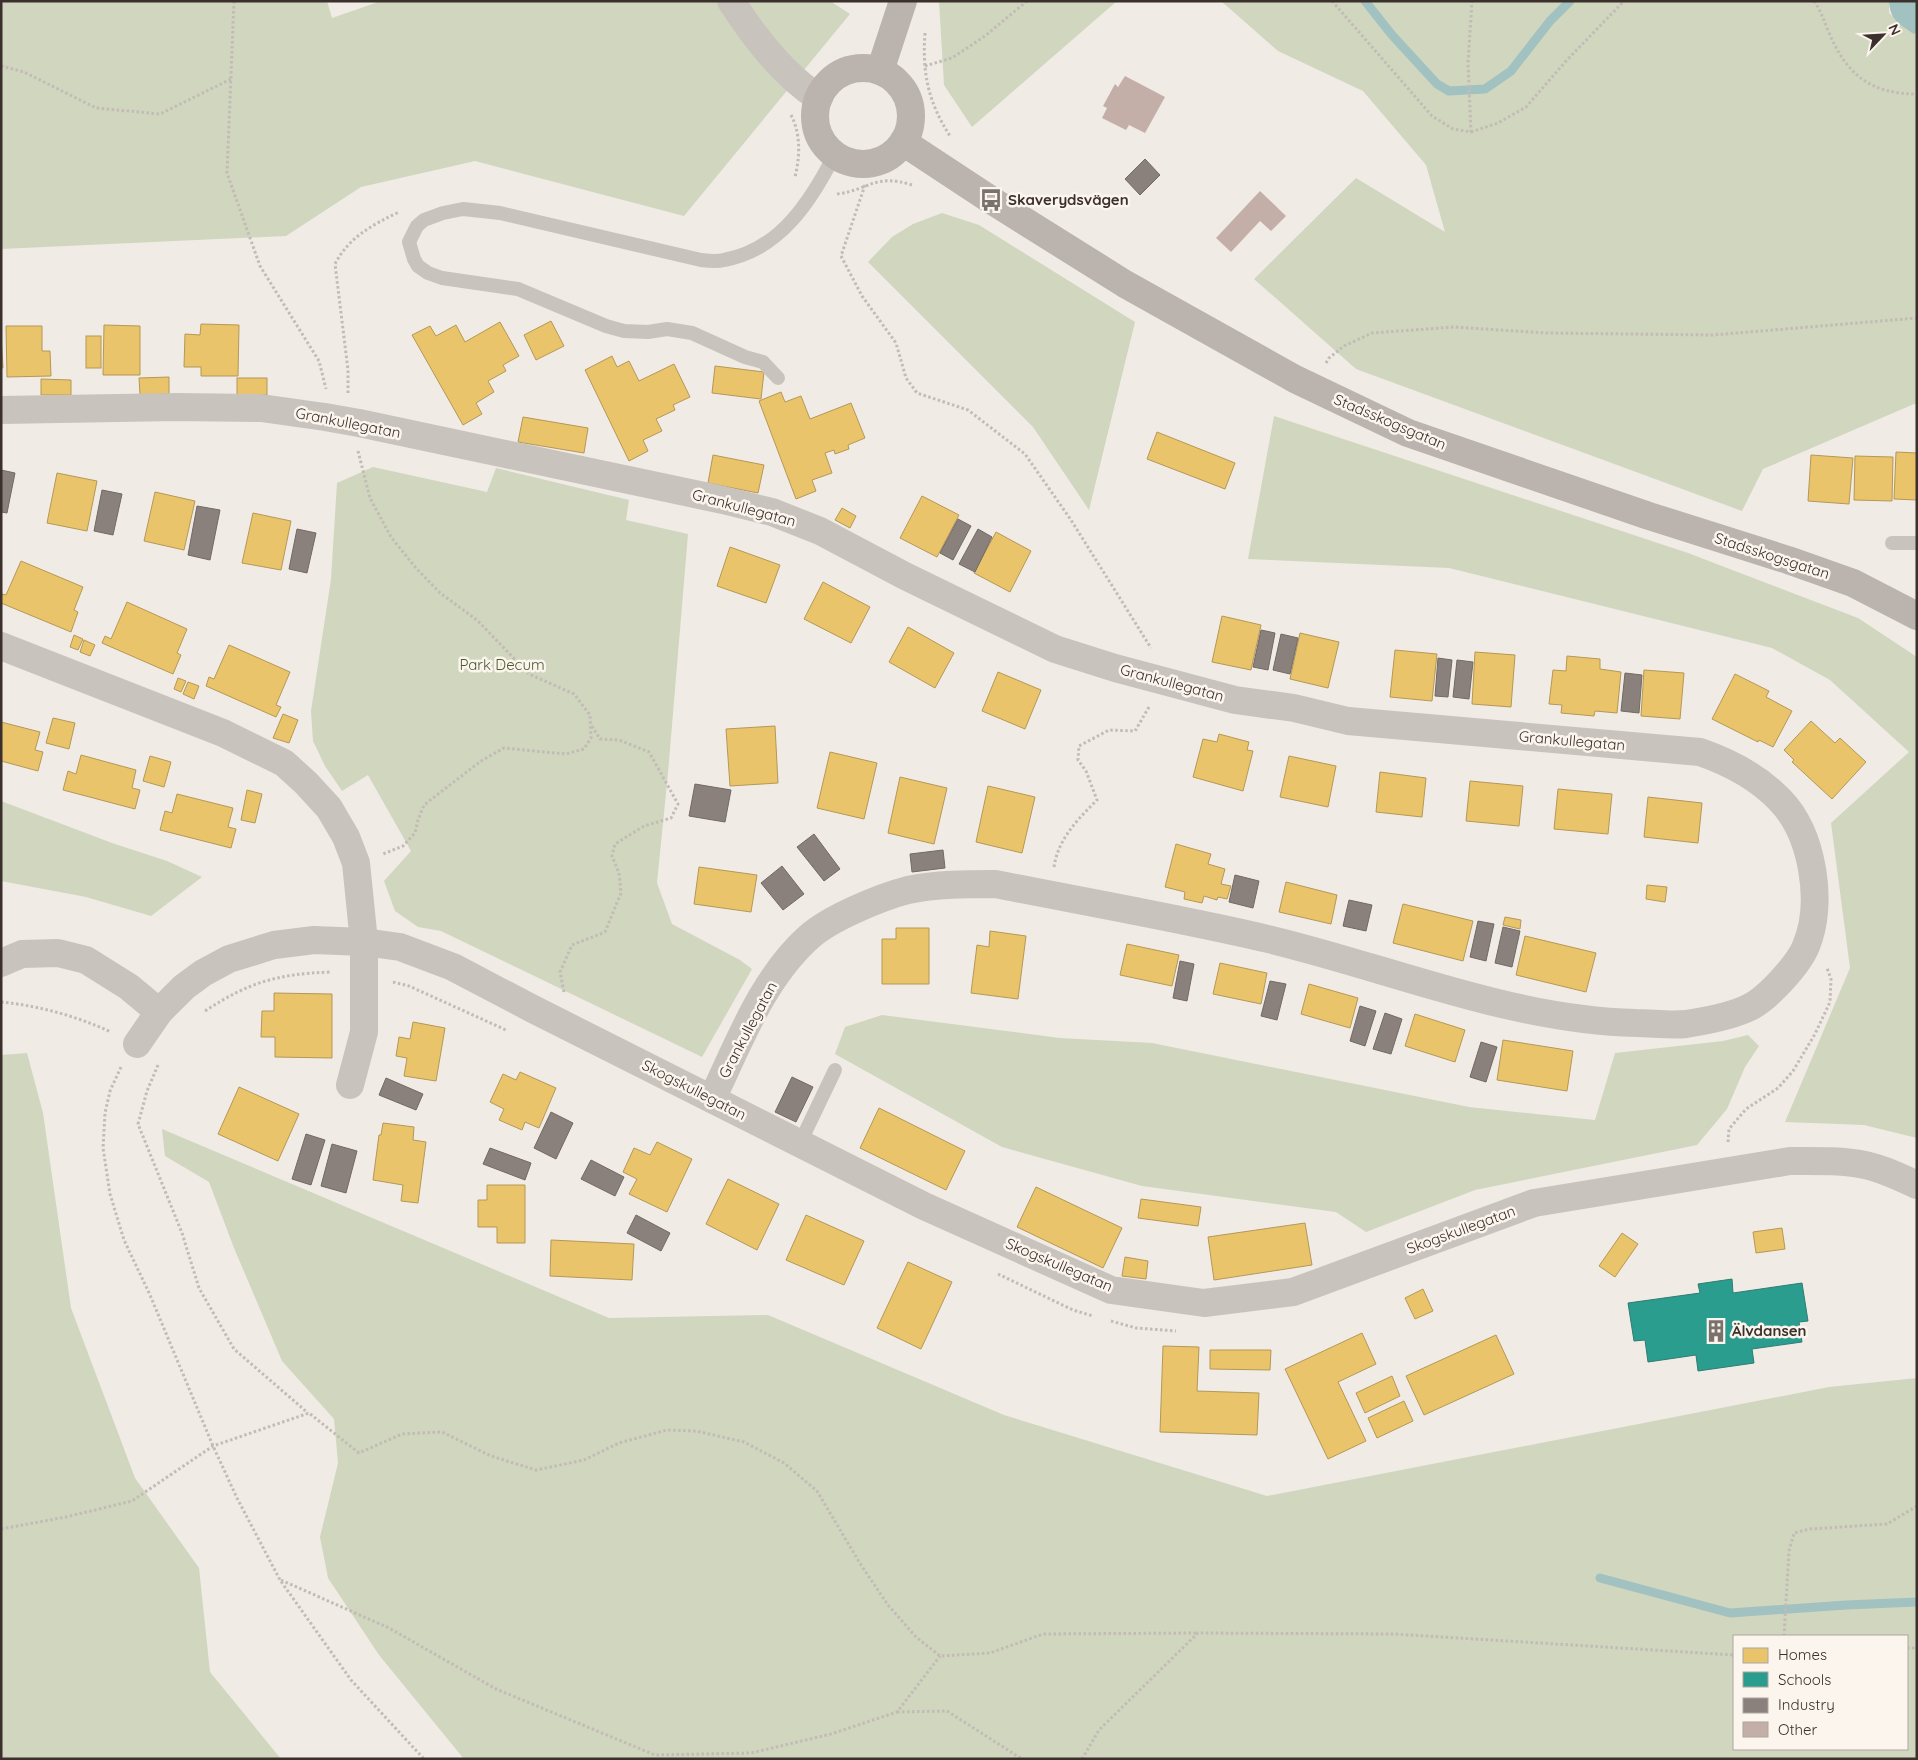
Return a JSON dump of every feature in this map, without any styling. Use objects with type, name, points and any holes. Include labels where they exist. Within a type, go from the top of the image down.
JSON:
[{"type":"street","points":[[731,1],[745,22],[776,60],[803,88],[819,98]]},
{"type":"street","points":[[880,71],[903,1]]},
{"type":"street","points":[[856,68],[869,68],[880,71],[893,78],[903,88],[909,101],[911,115],[909,129],[903,142],[889,156],[872,163],[846,160],[826,146],[819,135],[816,110],[819,98],[825,87],[844,71],[856,68]]},
{"type":"street","name":"Stadsskogsgatan","points":[[903,142],[1124,284],[1295,380],[1391,425],[1461,452],[1844,580],[1917,616]]},
{"type":"street","name":"Grankullegatan","points":[[1,410],[176,407],[252,408],[344,420],[772,512],[820,531],[905,576],[1055,649],[1160,681],[1235,700],[1294,708],[1348,721],[1700,752],[1725,761],[1759,781],[1782,801],[1798,825],[1810,855],[1814,888],[1814,915],[1806,947],[1783,979],[1750,1008],[1716,1018],[1683,1024],[1605,1022],[1524,1010],[1268,939],[995,884],[952,885],[908,890],[852,910],[810,936],[782,967],[758,1005],[712,1099]]},
{"type":"street","points":[[1,646],[223,733],[284,763],[306,783],[328,808],[346,837],[356,863],[364,942],[366,975],[364,1032],[350,1085]]},
{"type":"street","name":"Skogskullegatan","points":[[137,1044],[159,1012],[184,987],[204,972],[229,960],[274,945],[314,940],[364,942],[400,947],[453,967],[924,1206],[1111,1290],[1204,1303],[1293,1292],[1534,1203],[1790,1162],[1827,1161],[1865,1165],[1917,1185]]},
{"type":"street","points":[[1,963],[22,954],[58,953],[86,960],[129,987],[159,1012]]},
{"type":"lane","points":[[778,378],[763,362],[692,333],[667,329],[648,332],[624,331],[606,326],[518,289],[442,278],[428,273],[418,266],[409,242],[412,232],[424,220],[443,212],[463,209],[500,212],[701,260],[723,261],[758,250],[795,218],[811,198],[835,154]]},
{"type":"lane","points":[[1892,543],[1917,543]]},
{"type":"lane","points":[[800,1143],[835,1070]]},
{"type":"path","points":[[234,1],[226,173],[260,266],[319,361],[325,379],[328,400],[344,420],[356,444],[370,498],[391,537],[440,594],[477,620],[529,674],[574,694],[590,715],[591,738],[584,749],[566,754],[504,748],[481,761],[424,805],[415,833],[403,846],[356,863]]},
{"type":"path","points":[[925,66],[952,58],[985,36],[1027,1]]},
{"type":"path","points":[[1332,1],[1432,116],[1453,129],[1471,132],[1498,123],[1526,107],[1566,61],[1624,1]]},
{"type":"path","points":[[1471,132],[1469,77],[1472,1]]},
{"type":"path","points":[[1814,1],[1820,10],[1839,54],[1856,75],[1875,88],[1901,94],[1917,94]]},
{"type":"path","points":[[925,23],[925,66],[929,95],[940,120],[955,143]]},
{"type":"path","points":[[1,66],[24,72],[96,108],[160,114],[231,79]]},
{"type":"path","points":[[792,185],[797,168]]},
{"type":"path","points":[[836,194],[849,193],[864,185],[886,180],[899,180],[917,186]]},
{"type":"path","points":[[864,185],[842,256],[862,296],[896,343],[906,378],[918,393],[968,410],[1025,454],[1109,578],[1157,659],[1160,681],[1146,716],[1135,731],[1109,730],[1079,746],[1078,760],[1086,771],[1097,800],[1072,826],[1062,844],[1055,862],[1050,895]]},
{"type":"path","points":[[344,420],[348,370],[336,284],[336,264],[342,252],[354,238],[407,208]]},
{"type":"path","points":[[1322,369],[1329,358],[1344,346],[1372,333],[1454,327],[1546,333],[1713,335],[1917,318]]},
{"type":"path","points":[[565,997],[560,972],[572,945],[605,932],[621,893],[619,873],[612,856],[615,844],[644,826],[671,818],[678,804],[649,752],[619,740],[600,738],[590,725]]},
{"type":"path","points":[[1728,1150],[1729,1130],[1746,1109],[1778,1088],[1793,1071],[1815,1034],[1830,1002],[1831,979],[1826,963],[1806,947]]},
{"type":"path","points":[[199,1014],[246,987],[288,975],[340,972],[366,975],[409,986],[512,1033]]},
{"type":"path","points":[[1,1002],[26,1004],[82,1019],[162,1056],[147,1091],[138,1124],[182,1233],[199,1288],[234,1349],[359,1453],[402,1434],[442,1432],[491,1456],[536,1470],[584,1460],[619,1442],[668,1430],[696,1431],[744,1442],[784,1463],[817,1491],[861,1565],[888,1605],[916,1637],[940,1656],[990,1654],[1043,1634],[1198,1633],[1394,1634],[1733,1655]]},
{"type":"path","points":[[137,1044],[121,1066],[110,1091],[105,1113],[103,1148],[110,1194],[124,1240],[150,1295],[213,1446],[237,1498],[280,1580],[352,1680],[424,1759]]},
{"type":"path","points":[[994,1272],[1073,1310],[1100,1318]]},
{"type":"path","points":[[1110,1321],[1136,1328],[1182,1331]]},
{"type":"path","points":[[1,1529],[66,1517],[132,1501],[213,1446],[309,1413]]},
{"type":"path","points":[[1784,1635],[1788,1596],[1789,1551],[1794,1533],[1810,1529],[1888,1524],[1917,1506]]},
{"type":"path","points":[[280,1580],[389,1628],[496,1689],[655,1754],[751,1753],[831,1734],[896,1712],[947,1711],[1022,1759]]},
{"type":"path","points":[[1082,1759],[1099,1730],[1198,1633]]},
{"type":"path","points":[[896,1712],[940,1656]]},
{"type":"green space","points":[[1,1],[327,1],[332,18],[381,1],[830,1],[850,14],[684,216],[475,161],[361,187],[286,236],[1,249]]},
{"type":"green space","points":[[939,1],[1117,1],[972,127],[944,85]]},
{"type":"green space","points":[[1221,1],[1889,1],[1889,13],[1913,33],[1917,32],[1917,405],[1914,404],[1763,469],[1742,511],[1356,369],[1254,279],[1356,178],[1445,232],[1426,165],[1363,91],[1278,51]]},
{"type":"green space","points":[[942,213],[979,225],[1135,322],[1089,510],[1033,427],[868,262],[892,237],[913,224]]},
{"type":"green space","points":[[1274,416],[1688,553],[1858,618],[1917,657],[1917,1138],[1864,1125],[1785,1122],[1850,968],[1831,823],[1909,752],[1830,680],[1772,648],[1449,568],[1248,559]]},
{"type":"green space","name":"Park Decum","points":[[373,467],[487,492],[496,468],[629,500],[626,520],[688,534],[657,883],[672,924],[740,960],[752,969],[702,1057],[441,931],[418,927],[395,911],[384,881],[411,851],[368,775],[342,791],[325,766],[313,741],[311,711],[331,579],[337,483]]},
{"type":"green space","points":[[1,801],[112,843],[167,861],[202,877],[151,916],[86,897],[1,881]]},
{"type":"green space","points":[[882,1015],[1060,1038],[1152,1043],[1469,1107],[1595,1120],[1615,1053],[1723,1041],[1748,1035],[1759,1046],[1745,1067],[1727,1109],[1697,1145],[1475,1190],[1366,1232],[1336,1212],[1142,1186],[1002,1147],[835,1054],[845,1027]]},
{"type":"green space","points":[[27,1053],[43,1113],[71,1308],[135,1478],[199,1568],[210,1672],[281,1759],[1,1759],[1,1055]]},
{"type":"green space","points":[[162,1129],[609,1318],[768,1315],[1004,1415],[1267,1496],[1829,1387],[1917,1378],[1917,1759],[464,1759],[379,1655],[328,1578],[320,1537],[338,1463],[334,1419],[282,1361],[234,1248],[209,1182],[165,1156]]},
{"type":"water","points":[[1889,1],[1917,1],[1917,32],[1914,34],[1896,21],[1891,13]]},
{"type":"building: Homes","points":[[551,321],[564,346],[536,360],[524,335]]},
{"type":"building: Homes","points":[[500,322],[519,356],[503,365],[506,371],[488,381],[494,392],[476,403],[482,414],[463,425],[412,335],[430,326],[436,336],[456,325],[465,342]]},
{"type":"building: Homes","points":[[201,324],[239,325],[238,376],[201,376],[201,367],[184,367],[185,334],[200,335]]},
{"type":"building: Homes","points":[[104,325],[140,326],[140,375],[103,375]]},
{"type":"building: Homes","points":[[6,326],[42,326],[42,351],[50,351],[51,376],[7,377]]},
{"type":"building: Homes","points":[[1,336],[3,368],[1,368]]},
{"type":"building: Homes","points":[[86,336],[101,336],[101,368],[86,368]]},
{"type":"building: Homes","points":[[612,356],[617,367],[629,361],[639,381],[674,364],[690,397],[673,405],[675,410],[656,419],[662,431],[643,440],[648,451],[629,461],[585,370]]},
{"type":"building: Homes","points":[[715,366],[764,372],[761,399],[712,393]]},
{"type":"building: Homes","points":[[169,377],[169,394],[140,395],[139,378]]},
{"type":"building: Homes","points":[[237,378],[267,378],[267,395],[237,395]]},
{"type":"building: Homes","points":[[41,379],[71,380],[71,395],[41,395]]},
{"type":"building: Homes","points":[[781,392],[785,402],[801,396],[810,419],[851,403],[865,438],[848,445],[849,449],[835,454],[834,450],[825,453],[832,473],[812,480],[816,491],[796,499],[759,401]]},
{"type":"building: Homes","points":[[523,417],[588,428],[584,453],[518,442]]},
{"type":"building: Homes","points":[[1157,432],[1235,463],[1225,489],[1147,459]]},
{"type":"building: Homes","points":[[1896,452],[1917,453],[1917,500],[1894,499]]},
{"type":"building: Homes","points":[[713,455],[764,465],[758,493],[708,483]]},
{"type":"building: Homes","points":[[1811,455],[1853,458],[1849,504],[1808,501]]},
{"type":"building: Homes","points":[[1855,456],[1893,457],[1892,501],[1854,500]]},
{"type":"building: Homes","points":[[57,473],[97,481],[87,531],[47,523]]},
{"type":"building: Homes","points":[[155,492],[195,501],[184,550],[144,541]]},
{"type":"building: Homes","points":[[922,496],[959,515],[937,557],[900,538]]},
{"type":"building: Homes","points":[[842,508],[856,516],[850,528],[835,520]]},
{"type":"building: Homes","points":[[253,513],[291,521],[281,570],[242,563]]},
{"type":"building: Homes","points":[[996,532],[1031,551],[1010,592],[974,573]]},
{"type":"building: Homes","points":[[730,547],[780,565],[766,603],[717,586]]},
{"type":"building: Homes","points":[[21,561],[83,587],[74,610],[78,612],[71,632],[1,603],[2,594],[6,595]]},
{"type":"building: Homes","points":[[823,582],[870,607],[851,643],[804,619]]},
{"type":"building: Homes","points":[[127,602],[187,629],[177,653],[181,655],[173,674],[102,643],[105,636],[111,639]]},
{"type":"building: Homes","points":[[1222,616],[1261,625],[1251,670],[1212,662]]},
{"type":"building: Homes","points":[[908,627],[954,653],[935,688],[889,662]]},
{"type":"building: Homes","points":[[1300,633],[1339,642],[1328,688],[1290,679]]},
{"type":"building: Homes","points":[[74,635],[83,639],[78,650],[70,647]]},
{"type":"building: Homes","points":[[84,640],[95,645],[90,656],[80,652]]},
{"type":"building: Homes","points":[[229,645],[290,672],[276,705],[281,707],[276,717],[206,686],[209,677],[214,679]]},
{"type":"building: Homes","points":[[1395,650],[1437,654],[1432,701],[1390,697]]},
{"type":"building: Homes","points":[[1475,652],[1515,655],[1511,707],[1472,704]]},
{"type":"building: Homes","points":[[1567,656],[1600,659],[1600,669],[1621,672],[1617,713],[1595,711],[1594,716],[1561,713],[1562,705],[1549,704],[1553,670],[1566,671]]},
{"type":"building: Homes","points":[[1644,670],[1684,673],[1680,719],[1641,716]]},
{"type":"building: Homes","points":[[998,672],[1041,690],[1025,729],[982,711]]},
{"type":"building: Homes","points":[[1735,674],[1769,691],[1766,697],[1792,711],[1773,747],[1759,740],[1758,742],[1712,719]]},
{"type":"building: Homes","points":[[178,678],[186,681],[181,692],[174,689]]},
{"type":"building: Homes","points":[[188,682],[199,686],[194,699],[183,694]]},
{"type":"building: Homes","points":[[283,714],[298,720],[289,743],[273,738]]},
{"type":"building: Homes","points":[[53,718],[75,723],[69,749],[46,743]]},
{"type":"building: Homes","points":[[1811,721],[1835,743],[1840,738],[1866,762],[1832,799],[1792,762],[1794,760],[1784,750]]},
{"type":"building: Homes","points":[[1,722],[40,732],[35,750],[43,752],[38,771],[1,761]]},
{"type":"building: Homes","points":[[775,726],[778,783],[730,786],[726,729]]},
{"type":"building: Homes","points":[[1219,734],[1249,742],[1247,750],[1253,751],[1243,791],[1193,777],[1203,739],[1217,742]]},
{"type":"building: Homes","points":[[830,752],[877,763],[864,819],[817,808]]},
{"type":"building: Homes","points":[[81,755],[136,770],[132,788],[140,790],[135,809],[63,790],[68,771],[76,774]]},
{"type":"building: Homes","points":[[150,756],[171,762],[164,787],[143,781]]},
{"type":"building: Homes","points":[[1289,756],[1336,766],[1328,807],[1280,797]]},
{"type":"building: Homes","points":[[1380,772],[1426,778],[1422,817],[1376,812]]},
{"type":"building: Homes","points":[[900,777],[947,788],[934,844],[888,833]]},
{"type":"building: Homes","points":[[1470,781],[1523,786],[1519,826],[1466,821]]},
{"type":"building: Homes","points":[[988,786],[1035,797],[1022,853],[976,842]]},
{"type":"building: Homes","points":[[1558,789],[1612,794],[1608,834],[1554,829]]},
{"type":"building: Homes","points":[[247,790],[262,794],[255,823],[241,820]]},
{"type":"building: Homes","points":[[177,794],[233,808],[228,827],[236,829],[231,848],[160,830],[165,811],[172,813]]},
{"type":"building: Homes","points":[[1648,797],[1702,803],[1698,843],[1644,837]]},
{"type":"building: Homes","points":[[1176,844],[1211,854],[1208,864],[1225,869],[1221,884],[1231,886],[1227,899],[1218,897],[1217,900],[1204,896],[1202,903],[1184,899],[1185,892],[1165,887]]},
{"type":"building: Homes","points":[[699,867],[757,875],[751,912],[694,904]]},
{"type":"building: Homes","points":[[1286,882],[1337,895],[1331,924],[1279,912]]},
{"type":"building: Homes","points":[[1647,885],[1667,887],[1665,902],[1646,899]]},
{"type":"building: Homes","points":[[1403,904],[1473,921],[1463,961],[1393,943]]},
{"type":"building: Homes","points":[[1505,917],[1521,920],[1520,929],[1503,925]]},
{"type":"building: Homes","points":[[896,928],[929,928],[929,984],[882,984],[882,939],[896,939]]},
{"type":"building: Homes","points":[[990,931],[1026,936],[1018,999],[971,993],[977,945],[989,947]]},
{"type":"building: Homes","points":[[1525,936],[1596,953],[1586,992],[1516,975]]},
{"type":"building: Homes","points":[[1127,944],[1179,955],[1172,986],[1120,975]]},
{"type":"building: Homes","points":[[1220,963],[1267,973],[1261,1004],[1213,994]]},
{"type":"building: Homes","points":[[1309,984],[1358,998],[1350,1028],[1301,1014]]},
{"type":"building: Homes","points":[[274,993],[332,994],[332,1058],[275,1057],[275,1037],[261,1037],[262,1011],[274,1011]]},
{"type":"building: Homes","points":[[1415,1014],[1465,1030],[1455,1062],[1405,1046]]},
{"type":"building: Homes","points":[[413,1022],[445,1028],[436,1081],[404,1076],[407,1058],[396,1056],[399,1037],[410,1039]]},
{"type":"building: Homes","points":[[1503,1040],[1573,1051],[1567,1091],[1497,1080]]},
{"type":"building: Homes","points":[[520,1072],[556,1088],[539,1128],[525,1122],[522,1130],[499,1120],[504,1109],[490,1102],[503,1074],[516,1080]]},
{"type":"building: Homes","points":[[239,1087],[299,1114],[278,1161],[218,1134]]},
{"type":"building: Homes","points":[[879,1108],[965,1151],[946,1190],[860,1148]]},
{"type":"building: Homes","points":[[383,1123],[414,1127],[413,1140],[426,1142],[418,1203],[401,1201],[403,1185],[373,1180],[379,1135],[381,1135]]},
{"type":"building: Homes","points":[[657,1142],[692,1159],[667,1212],[629,1194],[637,1179],[623,1172],[634,1148],[650,1155]]},
{"type":"building: Homes","points":[[728,1179],[779,1204],[757,1250],[706,1224]]},
{"type":"building: Homes","points":[[487,1185],[525,1185],[525,1243],[497,1243],[497,1227],[478,1227],[478,1200],[487,1200]]},
{"type":"building: Homes","points":[[1036,1187],[1122,1228],[1103,1268],[1017,1227]]},
{"type":"building: Homes","points":[[1141,1199],[1201,1207],[1198,1226],[1138,1218]]},
{"type":"building: Homes","points":[[806,1215],[864,1241],[844,1285],[786,1260]]},
{"type":"building: Homes","points":[[1305,1223],[1312,1265],[1214,1280],[1208,1237]]},
{"type":"building: Homes","points":[[1782,1228],[1785,1249],[1756,1253],[1753,1232]]},
{"type":"building: Homes","points":[[1622,1233],[1638,1244],[1615,1277],[1599,1266]]},
{"type":"building: Homes","points":[[551,1240],[634,1244],[632,1280],[550,1276]]},
{"type":"building: Homes","points":[[1125,1257],[1148,1261],[1146,1279],[1122,1276]]},
{"type":"building: Homes","points":[[908,1262],[952,1282],[921,1349],[877,1328]]},
{"type":"building: Homes","points":[[1423,1289],[1433,1311],[1415,1319],[1405,1298]]},
{"type":"building: Homes","points":[[1362,1333],[1376,1364],[1338,1382],[1366,1441],[1328,1459],[1285,1369]]},
{"type":"building: Homes","points":[[1496,1335],[1514,1374],[1424,1415],[1406,1376]]},
{"type":"building: Homes","points":[[1163,1346],[1199,1347],[1197,1391],[1259,1393],[1257,1435],[1160,1432]]},
{"type":"building: Homes","points":[[1210,1350],[1271,1350],[1270,1370],[1210,1369]]},
{"type":"building: Homes","points":[[1392,1376],[1400,1396],[1365,1413],[1356,1393]]},
{"type":"building: Homes","points":[[1404,1401],[1413,1421],[1377,1438],[1368,1418]]},
{"type":"building: Schools","name":"Älvdansen","points":[[1732,1279],[1733,1293],[1802,1283],[1808,1321],[1799,1322],[1802,1342],[1752,1349],[1754,1363],[1698,1371],[1696,1355],[1648,1362],[1645,1340],[1634,1341],[1628,1303],[1700,1293],[1698,1284]]},
{"type":"building: Industry","points":[[1145,159],[1160,175],[1140,195],[1125,179]]},
{"type":"building: Industry","points":[[1,470],[15,473],[7,513],[1,512]]},
{"type":"building: Industry","points":[[102,490],[122,494],[113,535],[94,531]]},
{"type":"building: Industry","points":[[197,506],[220,510],[210,560],[188,555]]},
{"type":"building: Industry","points":[[958,519],[971,526],[953,560],[940,553]]},
{"type":"building: Industry","points":[[297,529],[316,533],[307,573],[289,569]]},
{"type":"building: Industry","points":[[978,529],[992,537],[975,572],[959,564]]},
{"type":"building: Industry","points":[[1261,630],[1275,633],[1268,670],[1253,667]]},
{"type":"building: Industry","points":[[1281,634],[1298,638],[1290,674],[1273,670]]},
{"type":"building: Industry","points":[[1438,658],[1452,660],[1448,697],[1435,696]]},
{"type":"building: Industry","points":[[1457,660],[1473,662],[1469,699],[1453,697]]},
{"type":"building: Industry","points":[[1625,673],[1642,675],[1639,713],[1621,711]]},
{"type":"building: Industry","points":[[695,784],[731,790],[725,822],[689,816]]},
{"type":"building: Industry","points":[[814,834],[840,869],[824,881],[797,847]]},
{"type":"building: Industry","points":[[943,850],[945,868],[912,872],[910,854]]},
{"type":"building: Industry","points":[[782,866],[804,894],[783,910],[761,883]]},
{"type":"building: Industry","points":[[1235,875],[1259,881],[1253,908],[1229,902]]},
{"type":"building: Industry","points":[[1349,900],[1372,905],[1366,931],[1343,926]]},
{"type":"building: Industry","points":[[1478,921],[1494,924],[1486,961],[1470,957]]},
{"type":"building: Industry","points":[[1503,927],[1520,931],[1512,967],[1495,963]]},
{"type":"building: Industry","points":[[1180,961],[1194,964],[1187,1001],[1173,998]]},
{"type":"building: Industry","points":[[1270,981],[1286,984],[1277,1020],[1261,1016]]},
{"type":"building: Industry","points":[[1360,1006],[1376,1011],[1365,1046],[1350,1041]]},
{"type":"building: Industry","points":[[1385,1013],[1402,1019],[1391,1054],[1373,1049]]},
{"type":"building: Industry","points":[[1481,1042],[1497,1047],[1486,1082],[1470,1077]]},
{"type":"building: Industry","points":[[792,1077],[813,1087],[796,1122],[775,1112]]},
{"type":"building: Industry","points":[[386,1078],[423,1094],[416,1110],[379,1095]]},
{"type":"building: Industry","points":[[551,1112],[573,1123],[556,1159],[534,1148]]},
{"type":"building: Industry","points":[[306,1134],[325,1140],[311,1185],[292,1179]]},
{"type":"building: Industry","points":[[332,1144],[357,1151],[346,1193],[321,1186]]},
{"type":"building: Industry","points":[[490,1148],[531,1163],[525,1180],[483,1164]]},
{"type":"building: Industry","points":[[591,1160],[624,1177],[615,1196],[581,1179]]},
{"type":"building: Industry","points":[[636,1215],[670,1233],[661,1251],[627,1233]]},
{"type":"building: Other","points":[[1125,76],[1165,97],[1145,133],[1129,125],[1126,130],[1102,118],[1107,108],[1103,106],[1115,84],[1118,87]]},
{"type":"building: Other","points":[[1260,191],[1286,216],[1271,231],[1260,221],[1231,252],[1216,238]]},
{"type":"waterway","points":[[1365,1],[1392,35],[1437,84],[1449,91],[1485,89],[1511,71],[1550,21],[1570,1]]},
{"type":"waterway","points":[[1600,1578],[1730,1613],[1917,1602]]},
{"type":"place","name":"Skaverydsvägen","points":[[991,200]]},
{"type":"place","name":"Älvdansen","points":[[1716,1331]]}]
